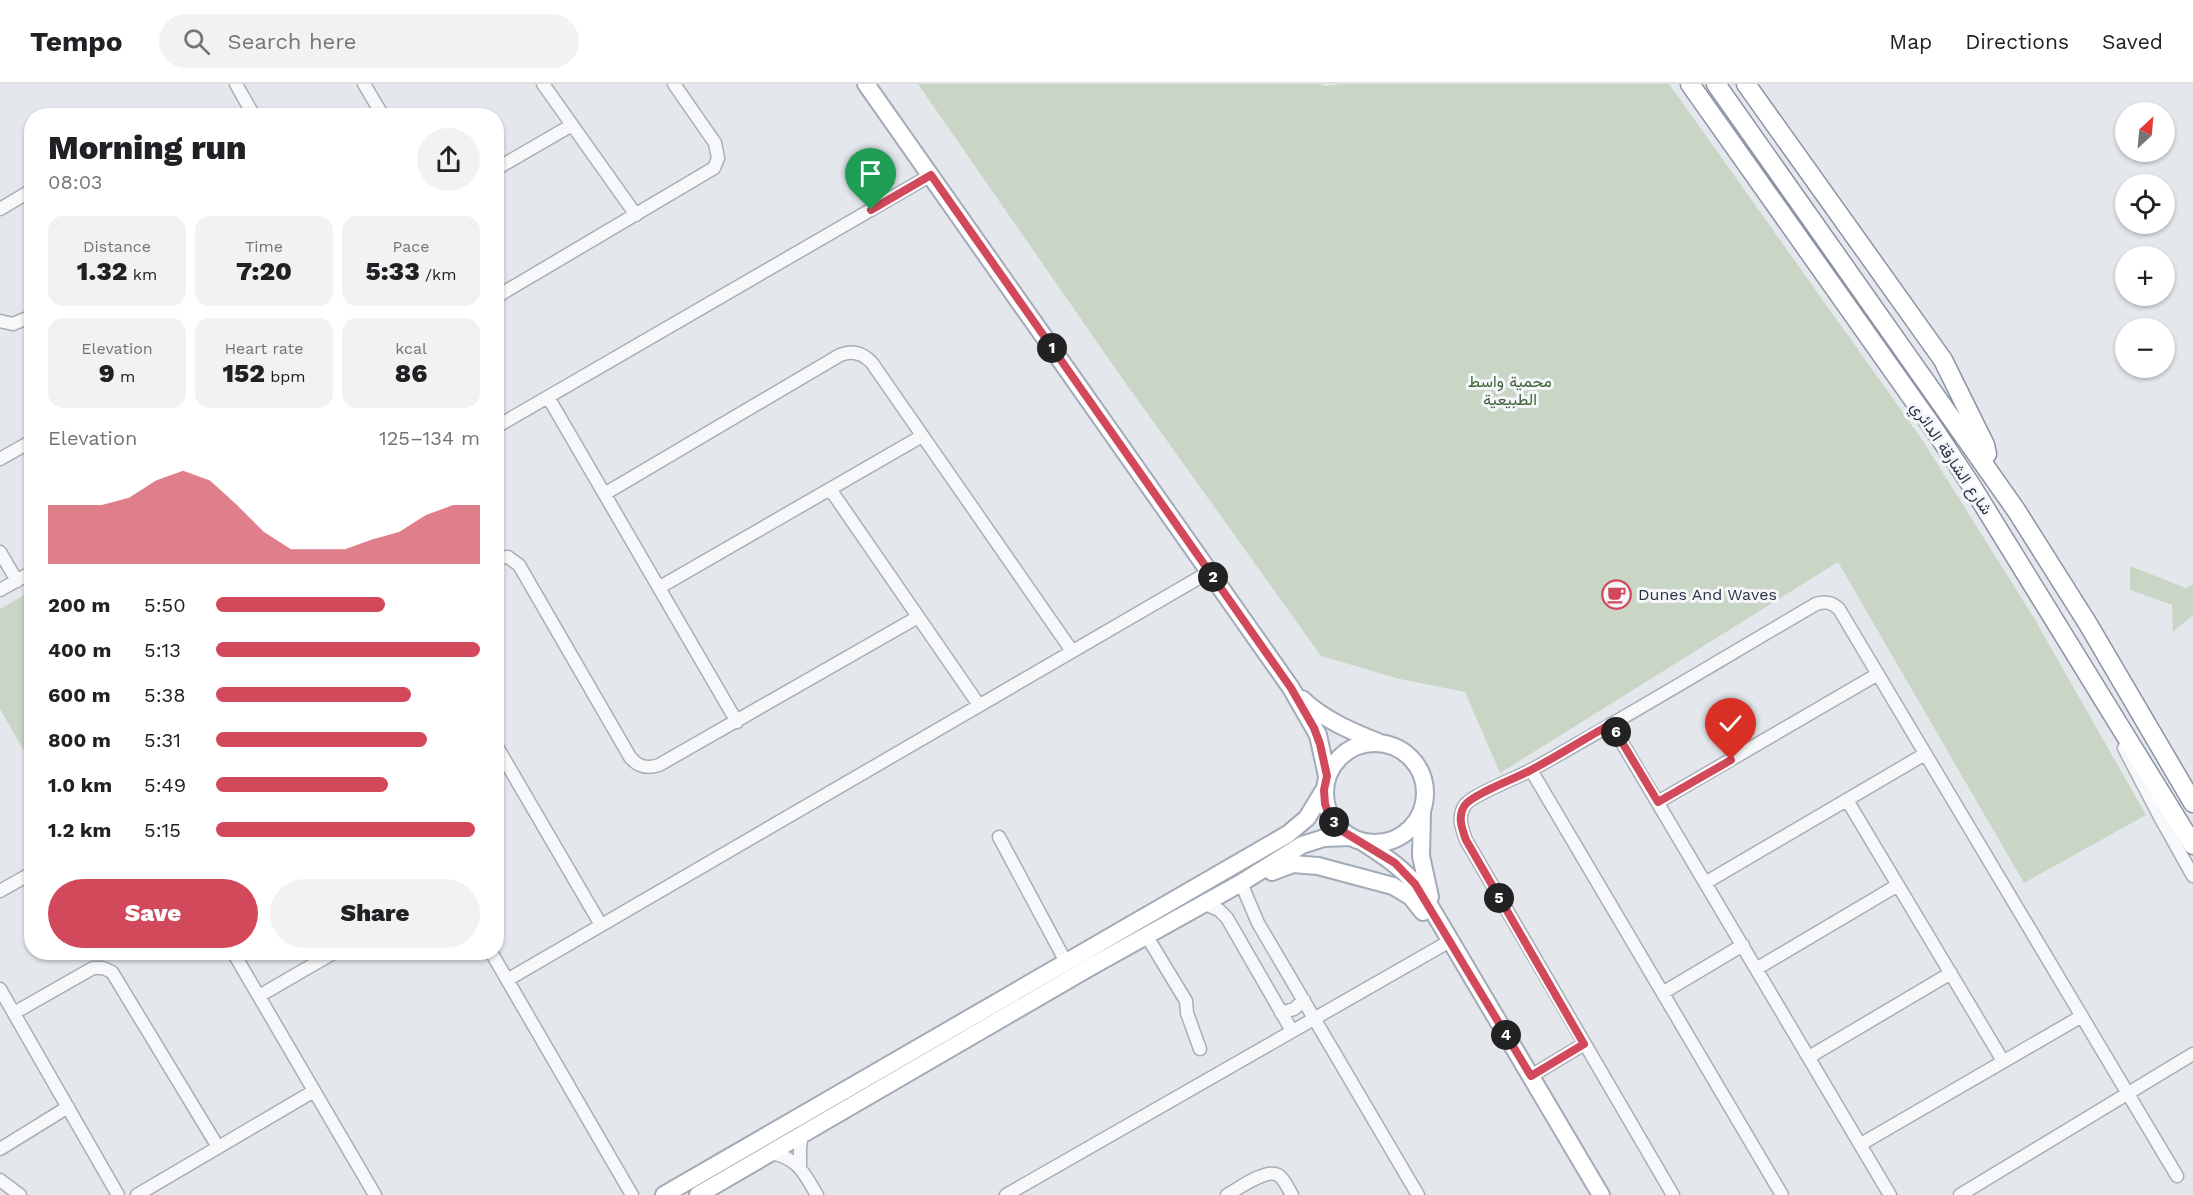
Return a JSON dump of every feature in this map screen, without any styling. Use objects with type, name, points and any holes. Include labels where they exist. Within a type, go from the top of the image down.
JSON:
[{"type":"highway","name":"شارع الشارقة الدائري","points":[[1690,84],[1934,429],[1987,510],[2193,845]]},
{"type":"highway","name":"شارع الشارقة الدائري","points":[[1716,84],[1991,473],[2065,586],[2193,803]]},
{"type":"highway","points":[[1746,84],[1943,360],[1985,445],[1991,473]]},
{"type":"main road","points":[[866,84],[1291,688],[1318,735],[1325,783],[1325,804],[1330,818],[1339,829],[1395,863],[1409,876],[1437,918],[1601,1195]]},
{"type":"main road","points":[[698,1195],[1309,842],[1324,838],[1356,839],[1373,843],[1386,842],[1398,838],[1413,826],[1425,802],[1422,776],[1416,765],[1397,748],[1380,743],[1326,717],[1291,688]]},
{"type":"main road","points":[[664,1195],[1295,829],[1312,812],[1333,764],[1342,754],[1366,743],[1380,743]]},
{"type":"main road","points":[[1422,810],[1421,856],[1424,876],[1437,918]]},
{"type":"main road","points":[[1245,880],[1264,876],[1287,865],[1304,864],[1387,884],[1411,897],[1434,928],[1450,940]]},
{"type":"main road","points":[[1092,966],[1105,952],[1132,934],[1133,930],[1130,926]]},
{"type":"street","points":[[236,84],[250,108]]},
{"type":"street","points":[[364,84],[378,108]]},
{"type":"street","points":[[543,84],[636,215]]},
{"type":"street","points":[[504,292],[710,172],[718,158],[716,142],[674,84]]},
{"type":"street","points":[[504,164],[572,125]]},
{"type":"street","points":[[504,422],[931,175]]},
{"type":"street","points":[[0,209],[24,195]]},
{"type":"street","points":[[0,321],[13,324],[24,319]]},
{"type":"street","points":[[606,493],[846,353],[857,353],[868,358],[1072,651]]},
{"type":"street","points":[[548,397],[606,493],[737,722]]},
{"type":"street","points":[[660,587],[922,436]]},
{"type":"street","points":[[0,459],[24,446]]},
{"type":"street","points":[[830,489],[979,705]]},
{"type":"street","points":[[0,552],[17,581]]},
{"type":"street","points":[[504,557],[508,557],[519,565],[630,757],[638,765],[648,768],[658,765],[737,722],[918,617]]},
{"type":"street","points":[[507,980],[1209,572]]},
{"type":"street","points":[[0,590],[24,577]]},
{"type":"street","points":[[1673,1195],[1466,840],[1460,818],[1465,805],[1473,798],[1531,770],[1821,603],[1831,603],[1839,609],[2177,1176]]},
{"type":"street","points":[[1658,802],[1878,674]]},
{"type":"street","points":[[2095,684],[2119,738],[2193,876]]},
{"type":"street","points":[[1611,724],[1890,1195]]},
{"type":"street","points":[[1706,883],[1925,754]]},
{"type":"street","points":[[504,762],[602,925]]},
{"type":"street","points":[[1531,770],[1782,1195]]},
{"type":"street","points":[[1847,800],[2003,1061]]},
{"type":"street","points":[[999,837],[1066,962]]},
{"type":"street","points":[[0,891],[24,878]]},
{"type":"street","points":[[1245,880],[1258,923],[1418,1195]]},
{"type":"street","points":[[1756,969],[1898,885]]},
{"type":"street","points":[[1205,904],[1219,910],[1227,918],[1292,1031]]},
{"type":"street","points":[[1146,935],[1186,1001],[1187,1013],[1200,1048]]},
{"type":"street","points":[[1006,1195],[1450,940]]},
{"type":"street","points":[[1664,992],[1743,945]]},
{"type":"street","points":[[238,960],[375,1195]]},
{"type":"street","points":[[259,996],[321,960]]},
{"type":"street","points":[[496,960],[632,1195]]},
{"type":"street","points":[[14,1013],[88,970],[98,967],[108,969],[116,976],[218,1147]]},
{"type":"street","points":[[1809,1057],[1951,974]]},
{"type":"street","points":[[0,989],[118,1195]]},
{"type":"street","points":[[1281,1013],[1294,1009],[1304,1000]]},
{"type":"street","points":[[1861,1144],[2082,1016]]},
{"type":"street","points":[[1531,1076],[1584,1044]]},
{"type":"street","points":[[1960,1195],[2193,1054]]},
{"type":"street","points":[[137,1195],[314,1090]]},
{"type":"street","points":[[0,1149],[68,1107]]},
{"type":"street","points":[[800,1167],[799,1154],[802,1135]]},
{"type":"street","points":[[771,1153],[783,1156],[800,1167],[817,1195]]},
{"type":"street","points":[[1227,1195],[1264,1174],[1272,1173],[1281,1178],[1292,1195]]},
{"type":"street","points":[[0,1180],[21,1195]]},
{"type":"green space","name":"محمية واسط الطبيعية","points":[[918,84],[1319,84],[1325,86],[1342,84],[1669,84],[1923,441],[2034,618],[2146,815],[2024,883],[1838,562],[1500,773],[1465,692],[1400,679],[1321,656],[1117,371]]},
{"type":"green space","points":[[2130,566],[2186,588],[2193,584],[2193,615],[2173,632],[2172,605],[2130,590]]},
{"type":"green space","points":[[24,595],[24,751],[0,709],[0,609]]},
{"type":"place","name":"Dunes And Waves","points":[[1617,594]]},
{"type":"route","points":[[871,210],[931,175],[1291,688],[1318,735],[1327,776],[1324,790],[1325,804],[1330,818],[1339,829],[1395,863],[1421,891],[1531,1076],[1584,1044],[1466,840],[1460,818],[1465,805],[1473,798],[1531,770],[1611,724],[1658,802],[1731,760]]}]
